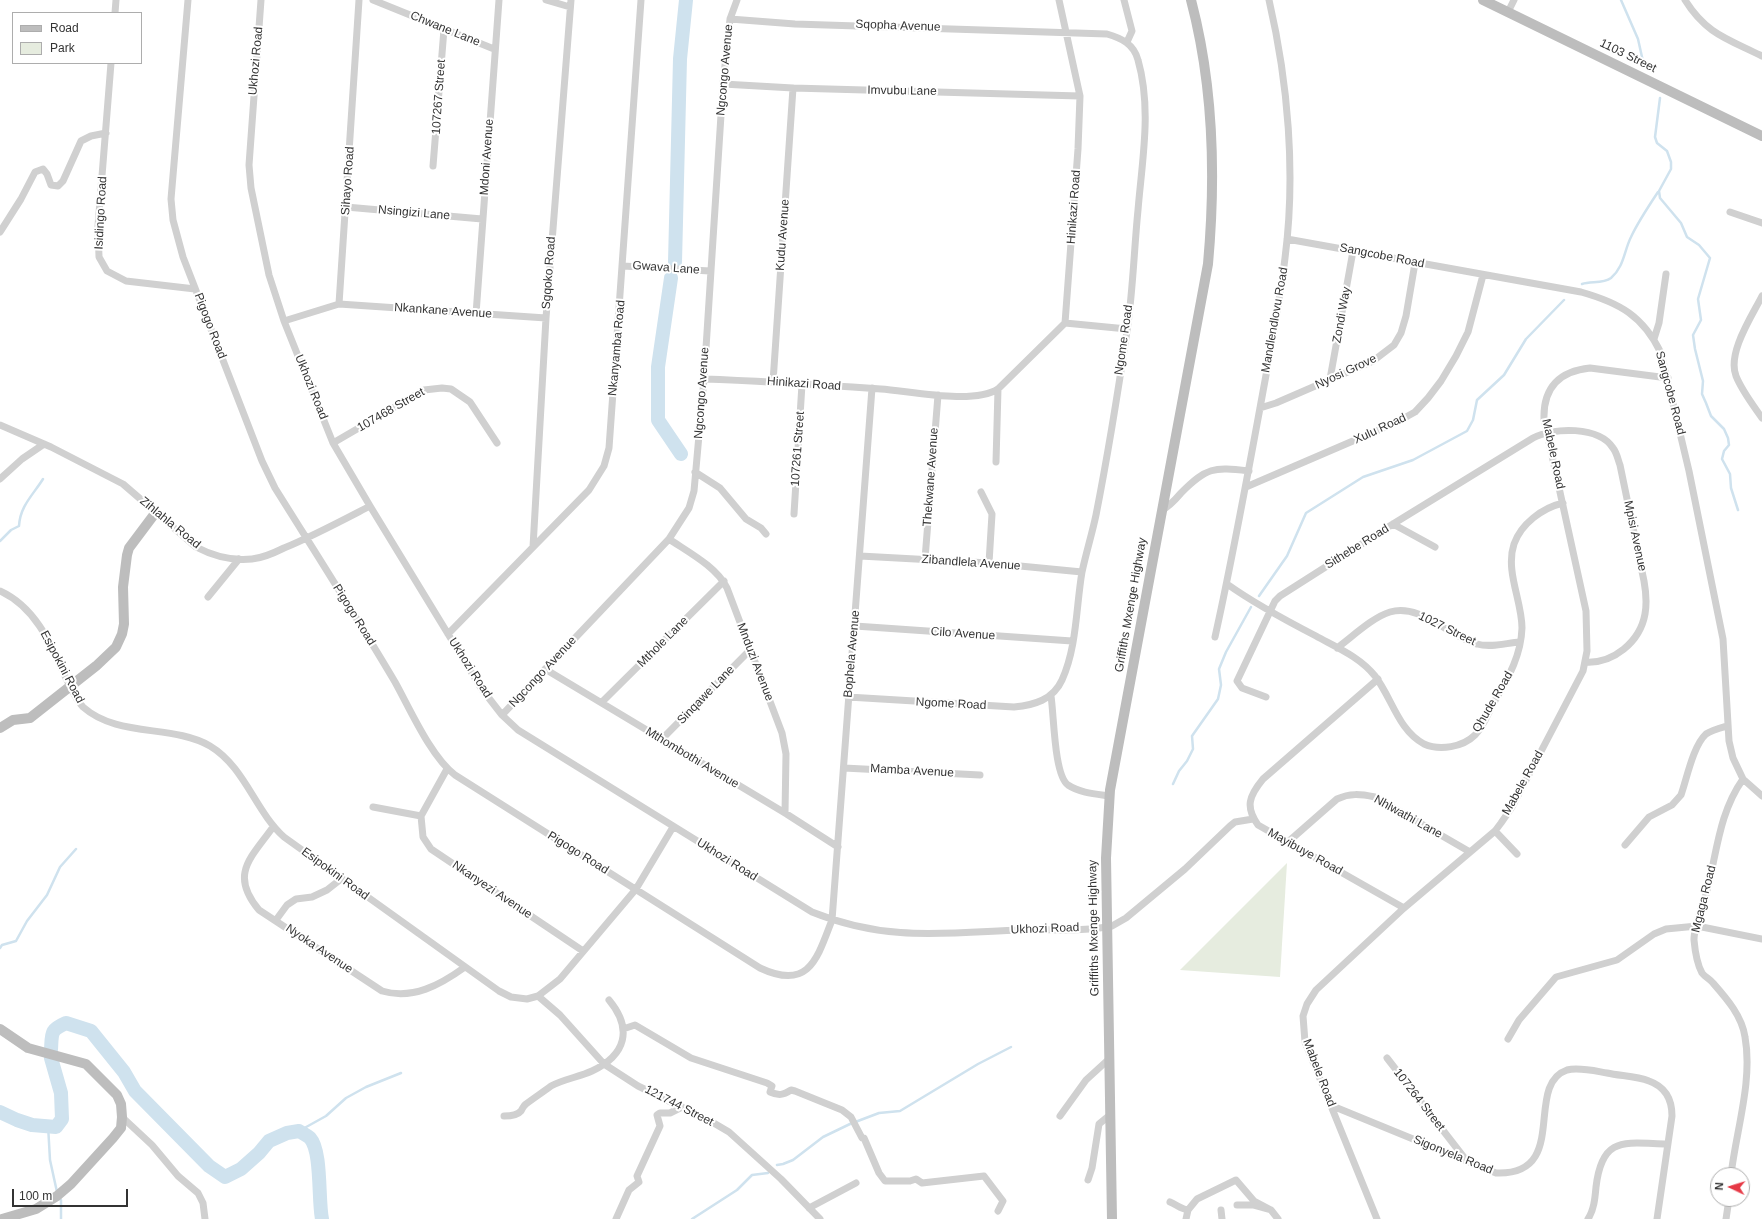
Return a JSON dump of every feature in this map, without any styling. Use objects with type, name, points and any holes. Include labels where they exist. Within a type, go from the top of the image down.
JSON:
[{"type":"street","points":[[115,12],[116,0]]},
{"type":"street","name":"Pigogo Road","points":[[188,0],[171,199],[173,220],[183,257],[262,461],[275,488],[394,681],[429,742],[448,769],[760,968],[783,976],[798,974],[813,964],[819,955],[832,920]]},
{"type":"street","name":"Ukhozi Road","points":[[261,0],[249,165],[251,188],[269,276],[284,321],[334,443],[370,506],[481,688],[502,715],[518,730],[797,903],[832,920],[874,931],[899,934],[1106,928]]},
{"type":"street","name":"Sihayo Road","points":[[339,304],[359,0]]},
{"type":"street","name":"Chwane Lane","points":[[373,0],[494,49]]},
{"type":"street","name":"Mdoni Avenue","points":[[476,314],[494,49],[499,0]]},
{"type":"street","points":[[546,0],[571,4]]},
{"type":"street","name":"Nkanyamba Road","points":[[448,634],[589,490],[604,466],[609,448],[641,0]]},
{"type":"street","name":"Ngcongo Avenue","points":[[502,715],[669,539],[689,508],[694,491],[704,378],[723,84],[730,18],[737,0]]},
{"type":"street","name":"Hinikazi Road","points":[[704,378],[872,388],[938,395],[977,395],[992,393],[998,389],[1065,323],[1078,157],[1080,96],[1059,0]]},
{"type":"street","points":[[1124,0],[1132,32],[1126,42]]},
{"type":"street","name":"Griffiths Mxenge Highway","points":[[1112,1219],[1106,928],[1106,858],[1110,796],[1208,264],[1212,211],[1213,167],[1211,120],[1206,74],[1191,0]]},
{"type":"street","name":"Mandlendlovu Road","points":[[1214,637],[1227,584],[1249,471],[1280,296],[1287,239],[1288,126],[1277,35],[1269,0]]},
{"type":"street","name":"1103 Street","points":[[1483,0],[1762,136]]},
{"type":"street","points":[[1508,12],[1514,0]]},
{"type":"street","points":[[1685,0],[1700,20],[1715,34],[1761,54]]},
{"type":"street","name":"Sgqoko Road","points":[[533,546],[546,318],[571,4]]},
{"type":"street","name":"Sqopha Avenue","points":[[730,18],[794,24],[1066,32]]},
{"type":"street","name":"107267 Street","points":[[434,166],[444,29]]},
{"type":"street","name":"Ngome Road","points":[[848,697],[1014,707],[1031,706],[1051,696],[1061,682],[1067,665],[1082,572],[1096,514],[1127,329],[1146,125],[1138,58],[1126,42],[1117,36],[1107,34],[1066,32]]},
{"type":"street","name":"Isidingo Road","points":[[111,64],[98,226],[98,247],[101,262],[111,274],[126,281],[195,289]]},
{"type":"street","name":"Imvubu Lane","points":[[723,84],[793,88],[1080,96]]},
{"type":"street","name":"Kudu Avenue","points":[[773,382],[793,88]]},
{"type":"street","points":[[0,232],[22,199],[35,172],[43,169],[48,174],[51,185],[58,186],[63,181],[81,141],[91,136],[106,133]]},
{"type":"street","name":"Nsingizi Lane","points":[[346,207],[482,220]]},
{"type":"street","points":[[1730,212],[1762,223]]},
{"type":"street","name":"Sangcobe Road","points":[[1287,239],[1580,292],[1611,302],[1634,316],[1654,339],[1662,353],[1668,378],[1723,639],[1727,726],[1733,758],[1743,779],[1762,796]]},
{"type":"street","name":"Zondi Way","points":[[1330,379],[1353,251]]},
{"type":"street","name":"Nyosi Grove","points":[[1260,408],[1276,404],[1373,361],[1394,345],[1401,333],[1406,316],[1416,263]]},
{"type":"street","name":"Gwava Lane","points":[[623,266],[710,271]]},
{"type":"street","points":[[1654,339],[1659,323],[1666,274]]},
{"type":"street","name":"Xulu Road","points":[[1246,487],[1397,422],[1415,412],[1441,381],[1468,332],[1483,275]]},
{"type":"street","points":[[1762,296],[1738,346],[1733,365],[1736,376],[1742,388],[1762,418]]},
{"type":"street","points":[[284,321],[339,304]]},
{"type":"street","name":"Nkankane Avenue","points":[[339,304],[546,318]]},
{"type":"street","points":[[1065,323],[1127,329]]},
{"type":"street","name":"Mabele Road","points":[[1377,1219],[1305,1042],[1302,1024],[1305,1010],[1316,990],[1404,908],[1495,831],[1512,807],[1578,681],[1585,662],[1587,642],[1586,611],[1546,432],[1544,410],[1550,389],[1562,375],[1571,371],[1590,368],[1668,378]]},
{"type":"street","name":"107261 Street","points":[[794,514],[802,384]]},
{"type":"street","name":"107468 Street","points":[[334,443],[400,406],[424,390],[442,388],[451,389],[470,402],[497,443]]},
{"type":"street","name":"Bophela Avenue","points":[[832,920],[872,388]]},
{"type":"street","points":[[996,462],[998,389]]},
{"type":"street","name":"Thekwane Avenue","points":[[925,559],[938,395]]},
{"type":"street","name":"Zihlahla Road","points":[[0,425],[44,444],[123,484],[196,547],[208,553],[222,557],[240,559],[265,557],[307,539],[370,506]]},
{"type":"street","name":"Sithebe Road","points":[[1266,697],[1242,688],[1237,681],[1275,601],[1287,591],[1393,524],[1532,438],[1546,432]]},
{"type":"street","name":"Mpisi Avenue","points":[[1546,432],[1584,432],[1602,438],[1614,448],[1620,465],[1644,580],[1646,595],[1645,615],[1636,634],[1622,651],[1612,657],[1596,663],[1585,662]]},
{"type":"street","points":[[0,479],[22,459],[44,444]]},
{"type":"street","points":[[1162,510],[1172,503],[1193,482],[1211,470],[1224,468],[1249,471]]},
{"type":"street","points":[[695,472],[720,488],[746,519],[761,528],[766,534]]},
{"type":"street","points":[[981,492],[992,514],[989,563]]},
{"type":"street","name":"Qhude Road","points":[[1227,584],[1270,612],[1363,662],[1378,679],[1400,720],[1412,735],[1426,744],[1435,746],[1460,744],[1476,734],[1481,728],[1513,667],[1520,642],[1521,617],[1512,572],[1514,544],[1521,530],[1533,518],[1555,505],[1563,504]]},
{"type":"street","points":[[0,728],[13,720],[30,718],[108,655],[120,641],[124,624],[123,587],[127,554],[129,548],[156,512]]},
{"type":"street","points":[[1393,524],[1435,546]]},
{"type":"street","name":"Mnduzi Avenue","points":[[669,539],[710,568],[724,581],[782,733],[786,754],[785,813]]},
{"type":"street","name":"Zibandlela Avenue","points":[[860,556],[989,563],[1082,572]]},
{"type":"street","points":[[208,597],[240,559]]},
{"type":"street","name":"Mthole Lane","points":[[602,702],[724,581]]},
{"type":"street","name":"Esipokini Road","points":[[0,591],[23,604],[39,624],[70,686],[84,707],[99,716],[118,724],[197,740],[223,755],[238,772],[273,827],[284,837],[510,997],[527,999],[538,996]]},
{"type":"street","name":"1027 Street","points":[[1337,648],[1383,615],[1403,610],[1425,617],[1471,642],[1480,645],[1520,642]]},
{"type":"street","name":"Cilo Avenue","points":[[855,626],[1072,641]]},
{"type":"street","name":"Sinqawe Lane","points":[[661,740],[750,650]]},
{"type":"street","name":"Mthombothi Avenue","points":[[544,669],[602,702],[661,740],[785,813],[838,847]]},
{"type":"street","points":[[1106,928],[1116,925],[1133,912],[1190,864],[1213,840],[1235,822],[1253,818],[1250,808],[1251,798],[1263,779],[1378,679]]},
{"type":"street","points":[[1051,696],[1061,777],[1067,784],[1076,790],[1110,796]]},
{"type":"street","points":[[1625,845],[1649,818],[1678,801],[1697,747],[1701,740],[1707,734],[1727,726]]},
{"type":"street","name":"Mamba Avenue","points":[[844,768],[980,775]]},
{"type":"street","points":[[373,807],[421,816],[448,769]]},
{"type":"street","name":"Mgaga Road","points":[[1733,1167],[1748,1054],[1745,1035],[1740,1019],[1732,1007],[1712,981],[1703,974],[1696,955],[1694,939],[1696,926],[1713,866],[1719,832],[1734,792],[1743,779]]},
{"type":"street","name":"Nhlwathi Lane","points":[[1288,842],[1336,799],[1346,795],[1362,794],[1375,797],[1470,852]]},
{"type":"street","name":"Nkanyezi Avenue","points":[[421,816],[423,837],[431,849],[583,952]]},
{"type":"street","name":"Mayibuye Road","points":[[1253,818],[1258,825],[1404,908]]},
{"type":"street","points":[[538,996],[560,979],[636,889],[673,826]]},
{"type":"street","name":"Nyoka Avenue","points":[[273,827],[249,862],[244,880],[250,898],[259,910],[382,991],[391,994],[409,994],[424,990],[454,975],[465,966]]},
{"type":"street","points":[[1495,831],[1517,854]]},
{"type":"street","points":[[276,920],[287,905],[296,900],[312,897],[327,890],[341,878]]},
{"type":"street","points":[[1508,1039],[1519,1020],[1556,977],[1617,960],[1654,934],[1666,928],[1696,926],[1762,939]]},
{"type":"street","name":"121744 Street","points":[[538,996],[560,1015],[604,1064],[638,1086],[729,1132],[782,1179],[820,1219]]},
{"type":"street","points":[[504,1116],[515,1115],[521,1111],[524,1105],[553,1085],[591,1071],[604,1064],[615,1054],[623,1038],[623,1029],[619,1012],[609,1000]]},
{"type":"street","points":[[623,1029],[635,1025],[691,1058],[767,1083],[772,1086],[770,1092],[777,1095],[784,1095],[791,1090],[842,1110],[851,1117],[862,1138],[864,1138],[885,1181],[910,1181],[916,1179],[922,1183],[984,1176],[1003,1201],[998,1211]]},
{"type":"street","points":[[0,1028],[28,1048],[86,1064],[116,1096],[121,1104],[122,1117],[121,1128],[62,1192],[36,1209],[2,1219]]},
{"type":"street","name":"107264 Street","points":[[1387,1058],[1466,1160]]},
{"type":"street","points":[[1060,1116],[1086,1080],[1109,1059]]},
{"type":"street","name":"Sigonyela Road","points":[[1330,1105],[1501,1173],[1523,1169],[1535,1158],[1540,1143],[1549,1091],[1553,1081],[1567,1070],[1589,1070],[1650,1081],[1662,1089],[1669,1098],[1672,1106],[1672,1116],[1657,1219]]},
{"type":"street","points":[[616,1219],[629,1190],[638,1182],[636,1176],[660,1126],[657,1115],[660,1113],[670,1113],[682,1107]]},
{"type":"street","points":[[1088,1180],[1092,1168],[1099,1124],[1110,1115]]},
{"type":"street","points":[[122,1117],[152,1145],[178,1176],[198,1193],[203,1203],[205,1219]]},
{"type":"street","points":[[1588,1219],[1593,1209],[1600,1163],[1607,1153],[1614,1147],[1626,1143],[1667,1144]]},
{"type":"street","points":[[1186,1219],[1188,1210],[1197,1198],[1236,1180],[1254,1201],[1271,1210],[1278,1219]]},
{"type":"street","points":[[809,1208],[856,1183]]},
{"type":"street","points":[[1170,1202],[1178,1205],[1182,1209],[1188,1210]]},
{"type":"street","points":[[1237,1205],[1253,1205],[1271,1210]]},
{"type":"street","points":[[1726,1219],[1728,1207]]},
{"type":"street","points":[[1220,1210],[1222,1219]]},
{"type":"green space","points":[[1287,863],[1280,977],[1180,970]]},
{"type":"waterway","points":[[675,262],[680,59],[686,0]]},
{"type":"waterway","points":[[1621,0],[1638,39],[1644,66]]},
{"type":"waterway","points":[[1660,98],[1655,137],[1657,143],[1667,151],[1671,162],[1671,169],[1659,191],[1660,198],[1681,223],[1687,237],[1699,245],[1710,258],[1698,299],[1701,320],[1693,335],[1703,381],[1702,394],[1711,416],[1724,429],[1728,438],[1729,445],[1724,451],[1722,459],[1730,474],[1731,488],[1738,510]]},
{"type":"waterway","points":[[1582,284],[1608,280],[1615,274],[1619,269],[1634,232],[1658,192]]},
{"type":"waterway","points":[[671,278],[658,367],[658,420],[681,454]]},
{"type":"waterway","points":[[1259,596],[1287,556],[1306,513],[1363,477],[1413,460],[1467,431],[1473,420],[1477,400],[1504,375],[1526,339],[1564,300]]},
{"type":"waterway","points":[[0,541],[11,530],[19,526],[24,507],[43,479]]},
{"type":"waterway","points":[[1173,784],[1179,771],[1187,761],[1193,749],[1192,736],[1218,699],[1221,685],[1219,669],[1226,652],[1251,607]]},
{"type":"waterway","points":[[0,948],[2,945],[16,941],[27,921],[47,895],[60,867],[76,849]]},
{"type":"waterway","points":[[51,1050],[54,1030],[66,1023],[91,1031],[124,1072],[135,1091],[209,1166],[225,1177],[241,1169],[259,1153],[269,1141],[287,1133],[299,1131],[306,1135],[314,1144],[316,1153],[322,1219]]},
{"type":"waterway","points":[[777,1165],[793,1160],[823,1137],[850,1124],[879,1113],[900,1111],[978,1064],[1011,1047]]},
{"type":"waterway","points":[[0,1112],[32,1125],[56,1127],[62,1119],[61,1093],[51,1058]]},
{"type":"waterway","points":[[299,1131],[326,1116],[346,1098],[366,1087],[401,1073]]},
{"type":"waterway","points":[[48,1125],[50,1160],[57,1192]]},
{"type":"waterway","points":[[692,1219],[737,1190],[752,1175],[768,1173]]},
{"type":"waterway","points":[[59,1198],[61,1200],[61,1219]]}]
